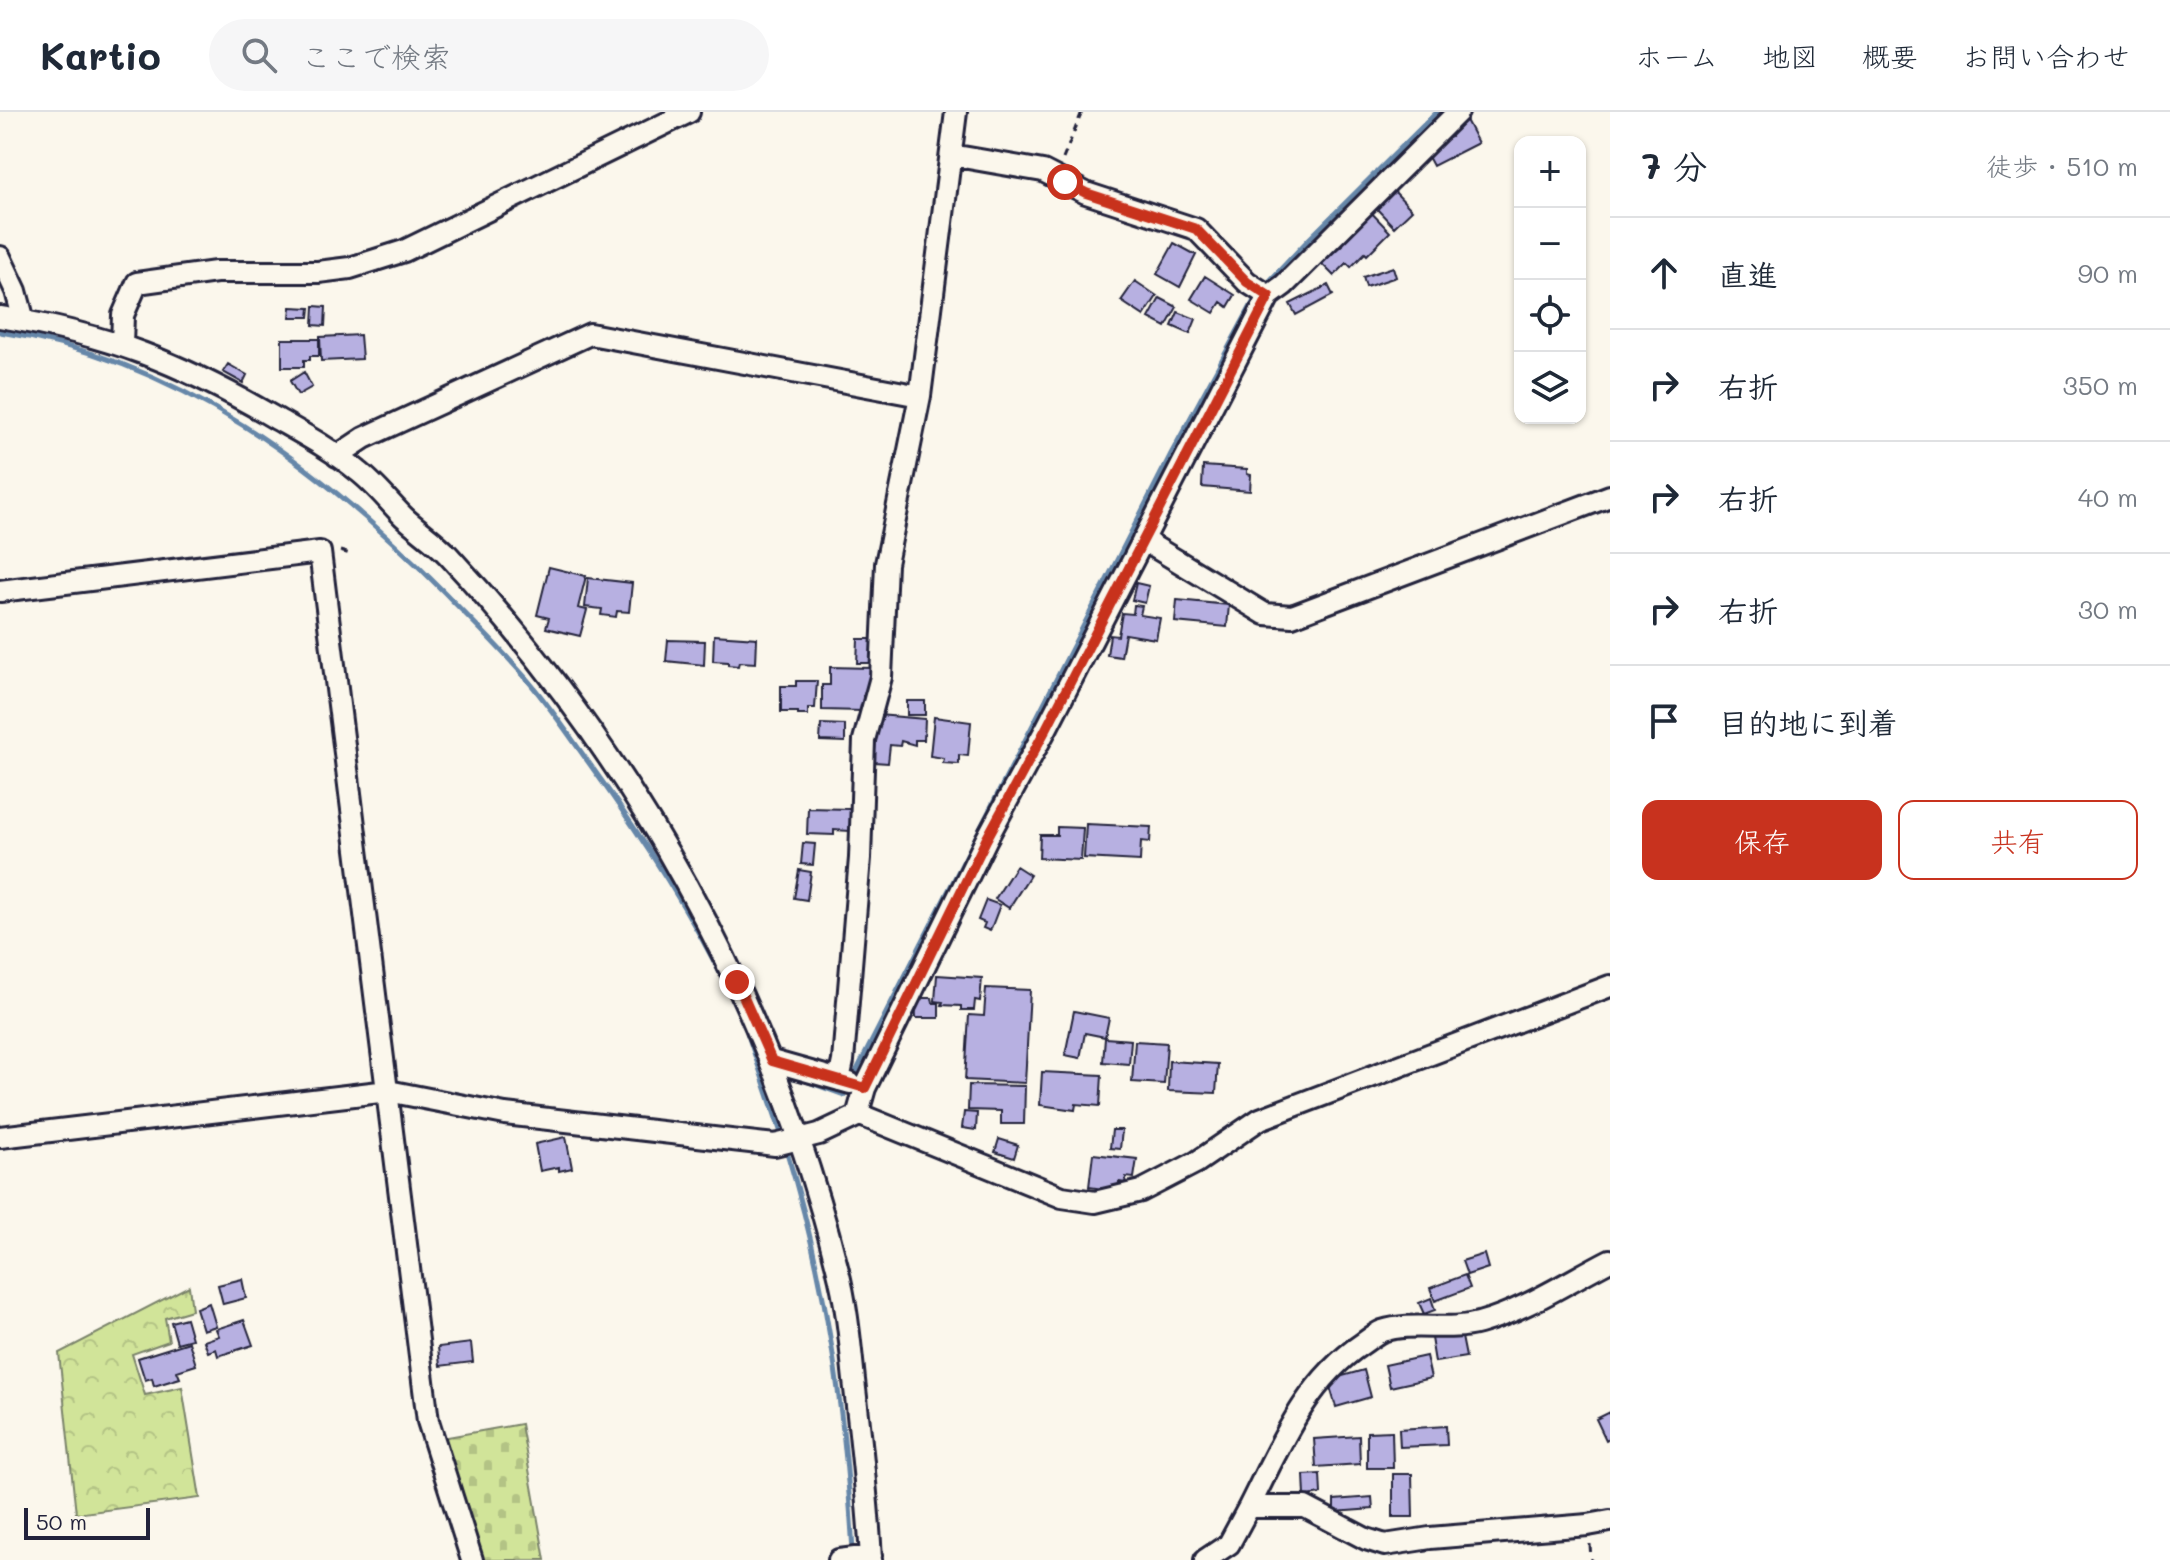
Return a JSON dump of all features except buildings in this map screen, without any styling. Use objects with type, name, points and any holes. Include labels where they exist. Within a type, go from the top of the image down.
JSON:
[{"type":"street","points":[[122,345],[123,315],[137,283],[216,272],[328,271],[376,261],[404,251],[689,112]]},
{"type":"street","points":[[839,1080],[860,858],[864,740],[881,677],[886,564],[920,396],[956,112]]},
{"type":"street","points":[[857,1116],[865,1088],[986,840],[1269,296],[1284,285],[1458,112]]},
{"type":"street","points":[[951,155],[1043,171],[1086,193],[1196,229],[1247,282],[1269,296]]},
{"type":"street","points":[[0,257],[16,291],[24,321]]},
{"type":"street","points":[[0,317],[79,332],[154,355],[221,386],[360,472],[404,517],[445,552],[536,659],[603,747],[670,853],[737,982],[772,1061],[789,1142],[837,1265],[849,1321],[865,1461],[863,1558],[839,1560]]},
{"type":"street","points":[[337,456],[364,438],[590,334],[920,396]]},
{"type":"street","points":[[1143,540],[1265,614],[1292,616],[1610,496]]},
{"type":"street","points":[[0,591],[320,552],[428,1421],[472,1560]]},
{"type":"street","points":[[0,1137],[388,1091],[505,1114],[789,1142],[857,1116],[870,1118],[1062,1197],[1095,1202],[1114,1199],[1173,1176],[1260,1119],[1610,986]]},
{"type":"street","points":[[772,1061],[865,1088]]},
{"type":"street","points":[[1205,1560],[1229,1544],[1301,1407],[1328,1373],[1353,1350],[1388,1330],[1409,1327],[1460,1328],[1500,1317],[1610,1260]]},
{"type":"street","points":[[1249,1507],[1305,1507],[1366,1539],[1385,1545],[1610,1521]]},
{"type":"path","points":[[1056,178],[1082,112]]},
{"type":"green space","points":[[189,1286],[192,1310],[165,1318],[169,1341],[132,1354],[145,1395],[182,1387],[200,1498],[76,1514],[59,1353]]},
{"type":"green space","points":[[521,1424],[545,1560],[479,1560],[442,1438]]},
{"type":"waterway","points":[[1264,287],[1437,112]]},
{"type":"waterway","points":[[853,1078],[1171,454],[1257,295]]},
{"type":"waterway","points":[[0,332],[65,346],[127,366],[187,393],[243,425],[297,462],[398,547],[505,655],[550,708],[663,873],[728,989]]},
{"type":"waterway","points":[[748,1035],[783,1139]]},
{"type":"waterway","points":[[782,1076],[800,1079],[844,1095],[848,1087]]},
{"type":"waterway","points":[[786,1149],[813,1248],[832,1348],[845,1449],[853,1552]]},
{"type":"route","points":[[737,982],[772,1061],[865,1088],[986,840],[1269,296],[1247,282],[1196,229],[1086,193],[1065,182]]}]
